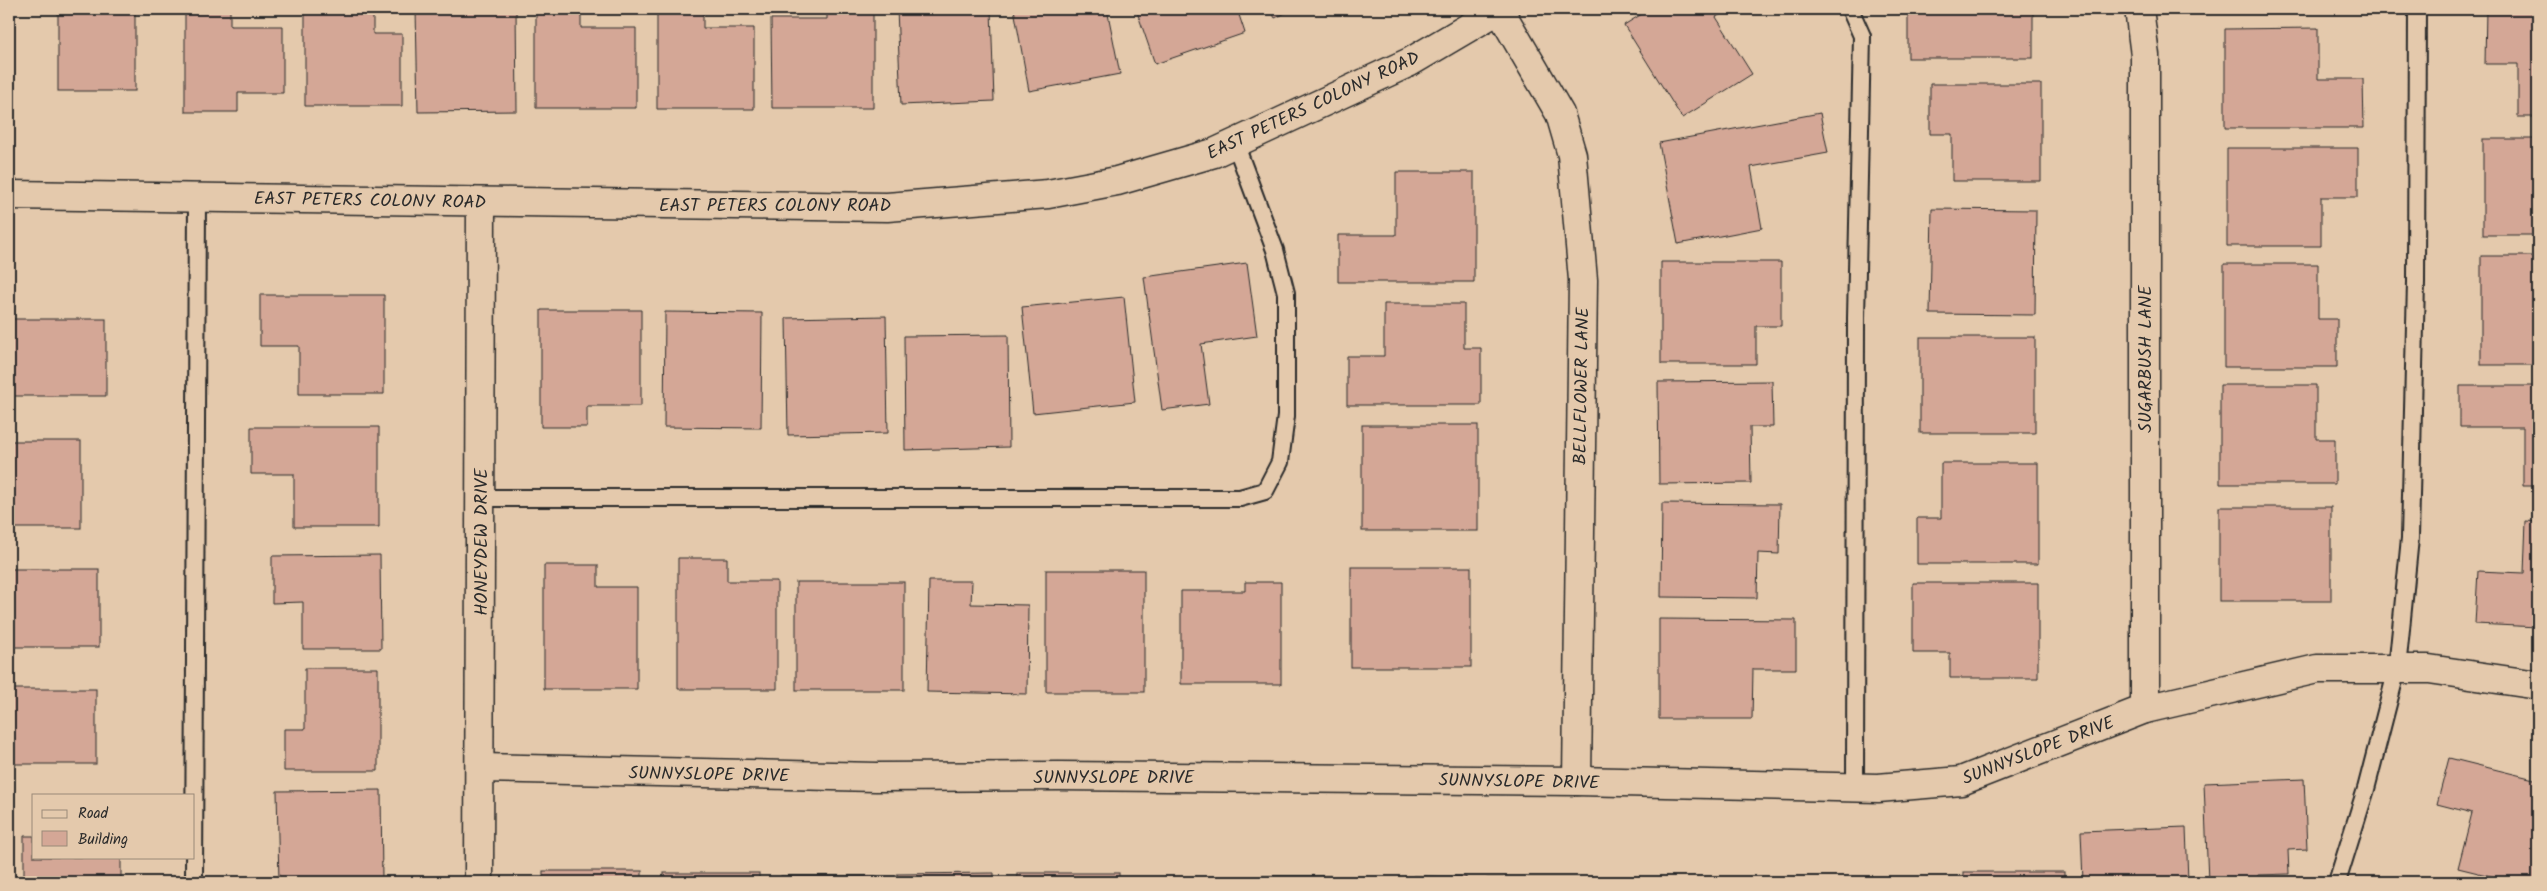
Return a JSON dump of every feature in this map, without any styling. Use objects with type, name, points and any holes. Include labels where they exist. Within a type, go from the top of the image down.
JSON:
[{"type":"street","name":"EAST PETERS COLONY ROAD","points":[[9,195],[887,207],[1048,194],[1117,181],[1214,153],[1410,62],[1499,9]]},
{"type":"street","name":"BELLFLOWER LANE","points":[[1499,9],[1560,114],[1572,155],[1583,280],[1577,782]]},
{"type":"street","name":"SUGARBUSH LANE","points":[[2139,9],[2145,55],[2145,709]]},
{"type":"street","name":"HONEYDEW DRIVE","points":[[479,882],[481,768],[481,202]]},
{"type":"street","name":"SUNNYSLOPE DRIVE","points":[[481,768],[876,778],[1059,776],[1577,782],[1878,788],[1961,782],[2145,709],[2317,669],[2429,669],[2538,686]]},
{"type":"lane","points":[[1850,9],[1862,36],[1856,318],[1855,787]]},
{"type":"lane","points":[[2337,882],[2366,789],[2397,669],[2410,538],[2416,282],[2417,9]]},
{"type":"lane","points":[[481,498],[1240,498],[1265,491],[1280,462],[1286,416],[1286,293],[1275,250],[1235,143]]},
{"type":"lane","points":[[194,794],[197,198]]},
{"type":"lane","points":[[194,858],[194,882]]},
{"type":"building","points":[[58,9],[135,9],[135,91],[58,91]]},
{"type":"building","points":[[185,9],[230,9],[230,26],[283,26],[283,93],[238,93],[238,112],[185,112]]},
{"type":"building","points":[[305,9],[373,9],[373,34],[402,34],[402,106],[305,106]]},
{"type":"building","points":[[416,9],[516,9],[517,111],[418,112]]},
{"type":"building","points":[[536,9],[581,9],[581,28],[636,28],[636,108],[536,108]]},
{"type":"building","points":[[657,9],[703,9],[703,28],[754,28],[754,109],[657,109]]},
{"type":"building","points":[[827,9],[873,9],[873,108],[772,108],[771,19],[827,19]]},
{"type":"building","points":[[897,9],[991,9],[994,101],[901,105]]},
{"type":"building","points":[[1014,9],[1107,9],[1120,74],[1029,91]]},
{"type":"building","points":[[1136,9],[1237,9],[1245,33],[1155,64]]},
{"type":"building","points":[[1270,9],[1294,9],[1275,18]]},
{"type":"building","points":[[1650,9],[1730,9],[1716,17],[1752,74],[1682,118],[1624,25]]},
{"type":"building","points":[[1908,9],[2033,9],[2033,58],[1908,58]]},
{"type":"building","points":[[2486,9],[2538,10],[2538,117],[2518,117],[2518,64],[2485,64]]},
{"type":"building","points":[[2318,28],[2318,79],[2363,79],[2364,128],[2225,128],[2225,29]]},
{"type":"building","points":[[1930,84],[2041,84],[2041,181],[1952,181],[1952,134],[1930,134]]},
{"type":"building","points":[[1820,113],[1828,153],[1751,167],[1762,228],[1678,244],[1659,143]]},
{"type":"building","points":[[2483,139],[2538,139],[2538,235],[2483,235]]},
{"type":"building","points":[[2227,148],[2358,148],[2358,197],[2321,197],[2321,246],[2227,246]]},
{"type":"building","points":[[1396,172],[1474,172],[1474,282],[1338,282],[1338,235],[1396,235]]},
{"type":"building","points":[[1932,209],[2036,210],[2035,315],[1930,314]]},
{"type":"building","points":[[2481,256],[2538,256],[2538,365],[2481,365]]},
{"type":"building","points":[[1661,262],[1781,262],[1781,326],[1756,326],[1756,364],[1661,364]]},
{"type":"building","points":[[1247,263],[1257,336],[1201,344],[1209,404],[1162,410],[1144,277]]},
{"type":"building","points":[[2224,264],[2318,264],[2318,319],[2337,319],[2337,367],[2224,367]]},
{"type":"building","points":[[260,295],[384,295],[384,394],[299,394],[299,346],[260,346]]},
{"type":"building","points":[[1124,297],[1135,402],[1033,413],[1022,307]]},
{"type":"building","points":[[1384,304],[1464,304],[1464,348],[1481,348],[1481,405],[1347,405],[1347,356],[1384,356]]},
{"type":"building","points":[[541,310],[641,310],[641,406],[587,406],[587,427],[541,427]]},
{"type":"building","points":[[665,312],[762,313],[761,428],[664,427]]},
{"type":"building","points":[[886,316],[888,433],[788,435],[786,318]]},
{"type":"building","points":[[9,319],[106,319],[106,396],[9,396]]},
{"type":"building","points":[[1008,335],[1009,447],[905,450],[904,336]]},
{"type":"building","points":[[1920,337],[2035,337],[2035,433],[1920,433]]},
{"type":"building","points":[[1772,381],[1773,427],[1750,427],[1751,483],[1659,484],[1658,382]]},
{"type":"building","points":[[2220,385],[2316,385],[2316,439],[2335,439],[2335,484],[2220,484]]},
{"type":"building","points":[[2460,386],[2538,386],[2538,486],[2523,486],[2523,427],[2460,427]]},
{"type":"building","points":[[1362,425],[1478,425],[1478,531],[1362,531]]},
{"type":"building","points":[[251,427],[379,427],[379,527],[294,527],[294,474],[251,474]]},
{"type":"building","points":[[9,441],[81,441],[81,528],[9,528]]},
{"type":"building","points":[[1941,463],[2038,463],[2038,564],[1917,564],[1917,518],[1941,518]]},
{"type":"building","points":[[1662,503],[1780,504],[1779,554],[1758,553],[1757,598],[1661,597]]},
{"type":"building","points":[[2219,507],[2331,507],[2331,601],[2219,601]]},
{"type":"building","points":[[2526,521],[2538,522],[2538,627],[2475,624],[2478,571],[2524,573]]},
{"type":"building","points":[[380,555],[381,649],[303,649],[303,602],[272,603],[272,556]]},
{"type":"building","points":[[678,558],[727,558],[727,581],[777,581],[777,689],[678,689]]},
{"type":"building","points":[[544,565],[598,565],[598,587],[637,587],[637,689],[544,689]]},
{"type":"building","points":[[1351,567],[1471,567],[1471,667],[1351,667]]},
{"type":"building","points":[[9,569],[99,569],[99,647],[9,647]]},
{"type":"building","points":[[1046,570],[1144,570],[1144,692],[1046,692]]},
{"type":"building","points":[[929,581],[972,581],[971,604],[1028,605],[1027,694],[927,692]]},
{"type":"building","points":[[796,582],[904,582],[904,690],[796,690]]},
{"type":"building","points":[[1245,582],[1281,582],[1281,684],[1181,684],[1181,591],[1245,591]]},
{"type":"building","points":[[1913,583],[2038,583],[2038,678],[1950,678],[1950,653],[1913,653]]},
{"type":"building","points":[[1659,619],[1796,620],[1796,669],[1753,669],[1752,719],[1659,719]]},
{"type":"building","points":[[305,668],[378,668],[378,771],[284,771],[284,729],[305,729]]},
{"type":"building","points":[[9,689],[96,689],[96,764],[9,764]]},
{"type":"building","points":[[2449,758],[2538,780],[2538,882],[2515,882],[2458,868],[2472,813],[2437,804]]},
{"type":"building","points":[[2304,779],[2307,849],[2288,850],[2289,874],[2258,875],[2258,882],[2208,882],[2204,783]]},
{"type":"building","points":[[381,790],[382,882],[279,882],[277,791]]},
{"type":"building","points":[[2186,827],[2188,882],[2083,882],[2081,831]]},
{"type":"building","points":[[24,836],[32,836],[32,858],[121,858],[121,882],[24,882]]},
{"type":"building","points":[[543,871],[642,871],[642,882],[543,882]]},
{"type":"building","points":[[1963,872],[2064,872],[2064,882],[1963,882]]},
{"type":"building","points":[[664,873],[759,873],[759,882],[664,882]]},
{"type":"building","points":[[994,873],[994,882],[897,882],[897,874]]},
{"type":"building","points":[[1017,873],[1119,873],[1119,882],[1017,882]]},
{"type":"building","points":[[781,876],[876,876],[876,882],[781,882]]},
{"type":"building","points":[[1252,876],[1348,876],[1348,882],[1252,882]]},
{"type":"building","points":[[1413,876],[1466,877],[1466,882],[1413,882]]},
{"type":"building","points":[[1134,878],[1232,878],[1232,882],[1134,882]]},
{"type":"building","points":[[1487,879],[1587,879],[1587,882],[1487,882]]},
{"type":"building","points":[[1705,881],[1705,882],[1609,882]]},
{"type":"building","points":[[1939,881],[1939,882],[1844,882]]}]
